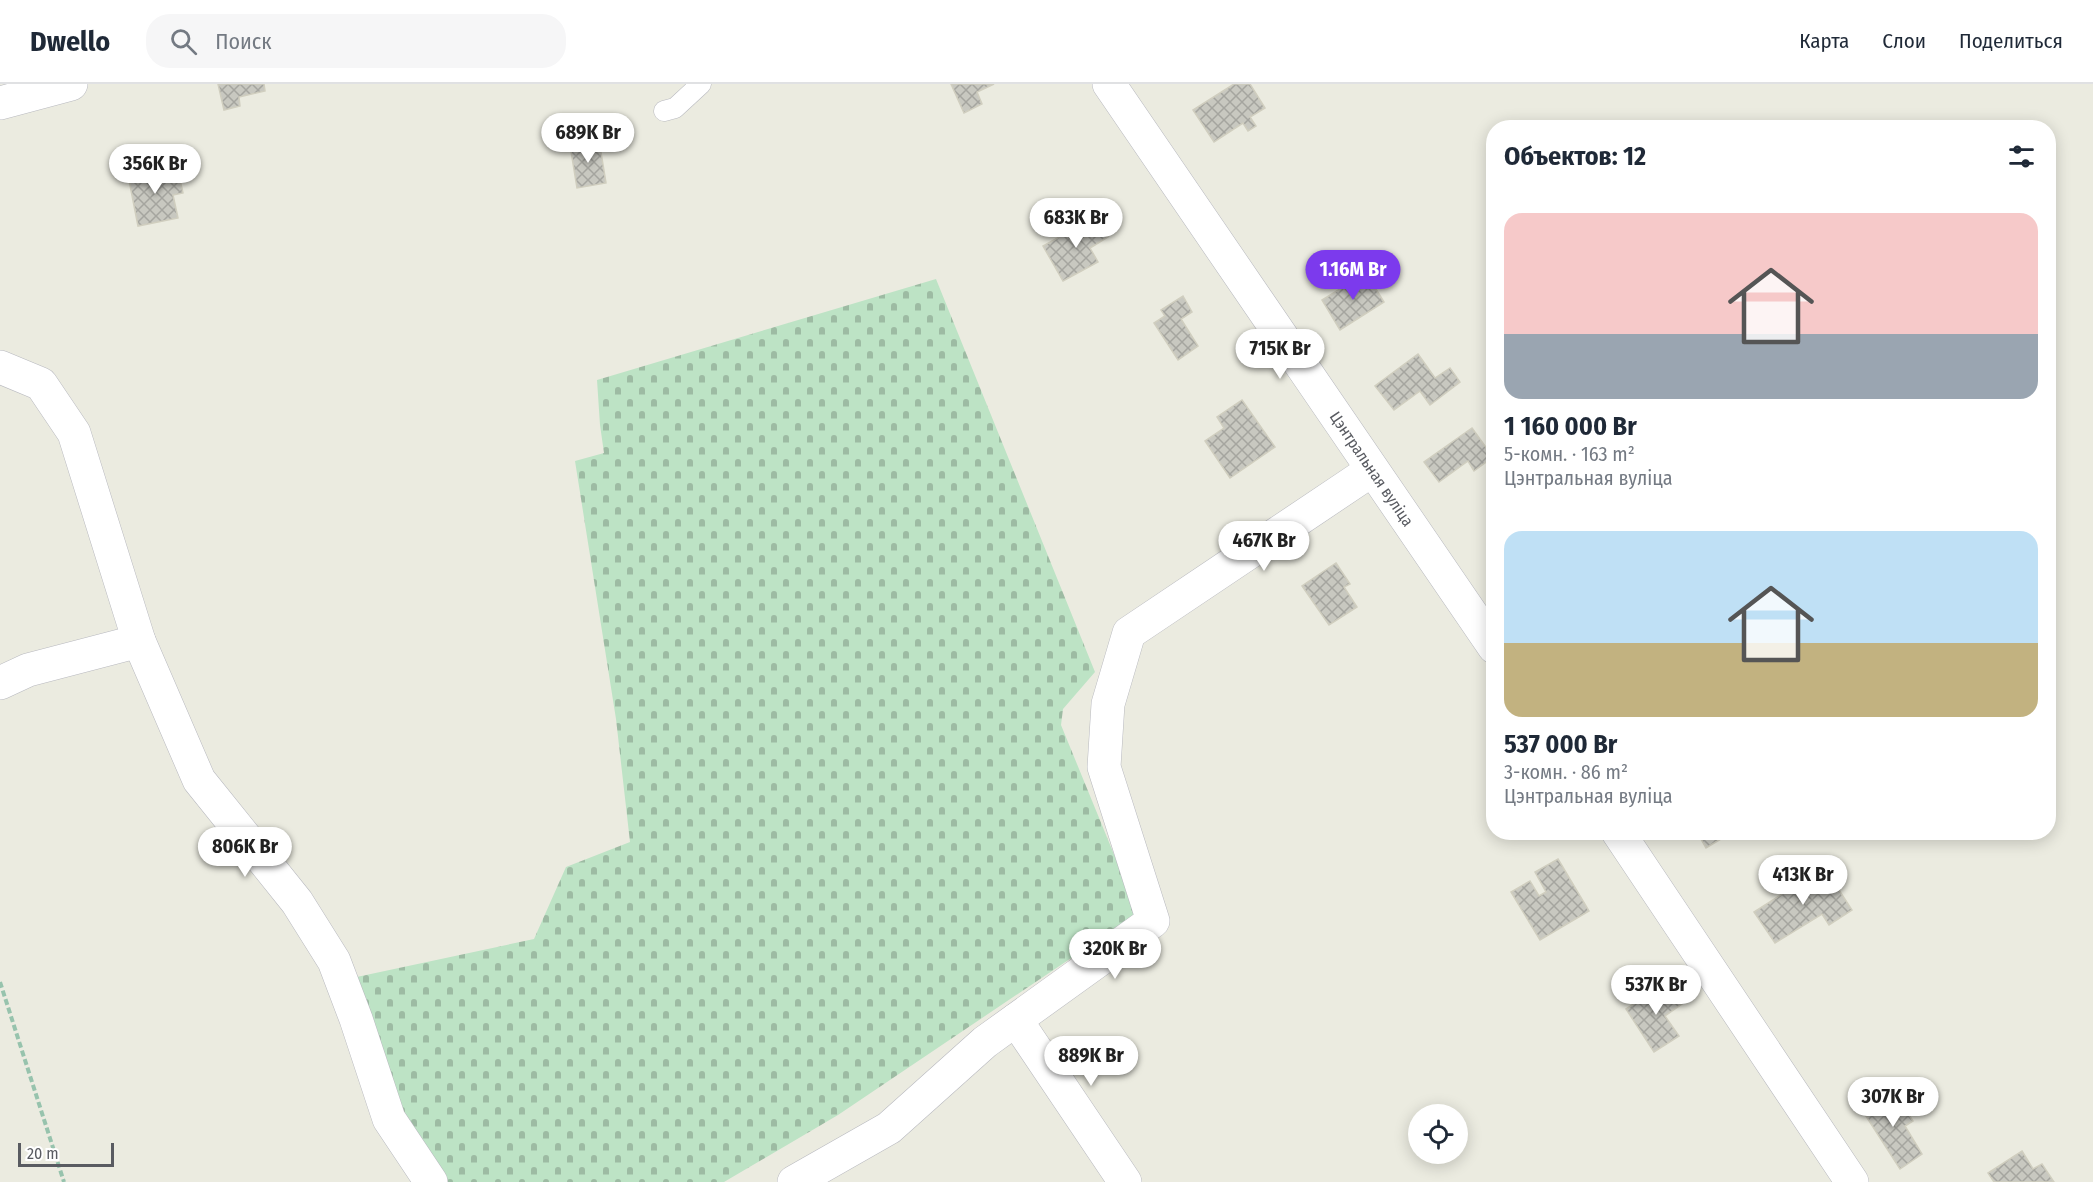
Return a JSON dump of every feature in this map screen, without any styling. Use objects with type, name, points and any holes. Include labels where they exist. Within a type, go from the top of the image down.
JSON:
[{"type":"street","points":[[0,104],[71,84]]},
{"type":"street","name":"Цэнтральная вуліца","points":[[1109,84],[1486,635]]},
{"type":"street","points":[[0,367],[41,384],[74,433],[139,641],[199,780],[297,902],[334,961],[389,1119],[430,1182]]},
{"type":"street","points":[[794,1182],[889,1128],[985,1042],[1153,921],[1104,767],[1108,704],[1129,633],[1372,470]]},
{"type":"street","points":[[0,682],[28,670],[139,641]]},
{"type":"street","points":[[1623,840],[1852,1182]]},
{"type":"street","points":[[1016,1020],[1125,1182]]},
{"type":"lane","points":[[664,111],[675,108],[701,84]]},
{"type":"path","points":[[0,982],[64,1182]]},
{"type":"green space","points":[[936,279],[1095,672],[1063,709],[1061,725],[1138,913],[838,1115],[724,1182],[444,1182],[390,1092],[352,978],[534,939],[566,867],[630,842],[616,719],[575,461],[604,453],[597,380]]},
{"type":"building","points":[[218,84],[264,84],[265,91],[239,97],[240,106],[224,110]]},
{"type":"building","points":[[951,84],[994,84],[977,92],[982,104],[964,113]]},
{"type":"building","points":[[1234,84],[1250,84],[1265,108],[1250,117],[1256,126],[1248,131],[1243,123],[1214,142],[1193,110]]},
{"type":"building","points":[[599,140],[606,183],[577,188],[570,145]]},
{"type":"building","points":[[168,167],[170,173],[178,171],[183,193],[173,195],[178,218],[138,226],[128,175]]},
{"type":"building","points":[[1097,216],[1108,237],[1090,248],[1098,262],[1063,281],[1043,246]]},
{"type":"building","points":[[1366,273],[1384,302],[1340,330],[1322,300]]},
{"type":"building","points":[[1183,296],[1192,312],[1181,319],[1198,346],[1178,360],[1154,323],[1165,316],[1161,310]]},
{"type":"building","points":[[1418,354],[1435,378],[1450,368],[1460,382],[1430,405],[1420,391],[1394,410],[1375,386]]},
{"type":"building","points":[[1242,400],[1275,447],[1230,478],[1205,441],[1224,428],[1217,417]]},
{"type":"building","points":[[1472,428],[1486,447],[1486,462],[1474,471],[1468,461],[1439,482],[1424,462]]},
{"type":"building","points":[[1336,563],[1350,584],[1344,587],[1357,607],[1329,625],[1302,586]]},
{"type":"building","points":[[1702,840],[1719,840],[1706,848]]},
{"type":"building","points":[[1558,859],[1589,911],[1540,940],[1511,892],[1530,881],[1539,896],[1546,892],[1535,872]]},
{"type":"building","points":[[1824,867],[1852,910],[1829,925],[1822,914],[1775,943],[1754,912]]},
{"type":"building","points":[[1667,982],[1682,1004],[1665,1016],[1679,1036],[1654,1052],[1626,1009]]},
{"type":"building","points":[[1893,1090],[1913,1121],[1905,1126],[1922,1154],[1900,1169],[1862,1110]]},
{"type":"building","points":[[2022,1151],[2033,1169],[2042,1164],[2054,1182],[1994,1182],[1988,1173]]}]
